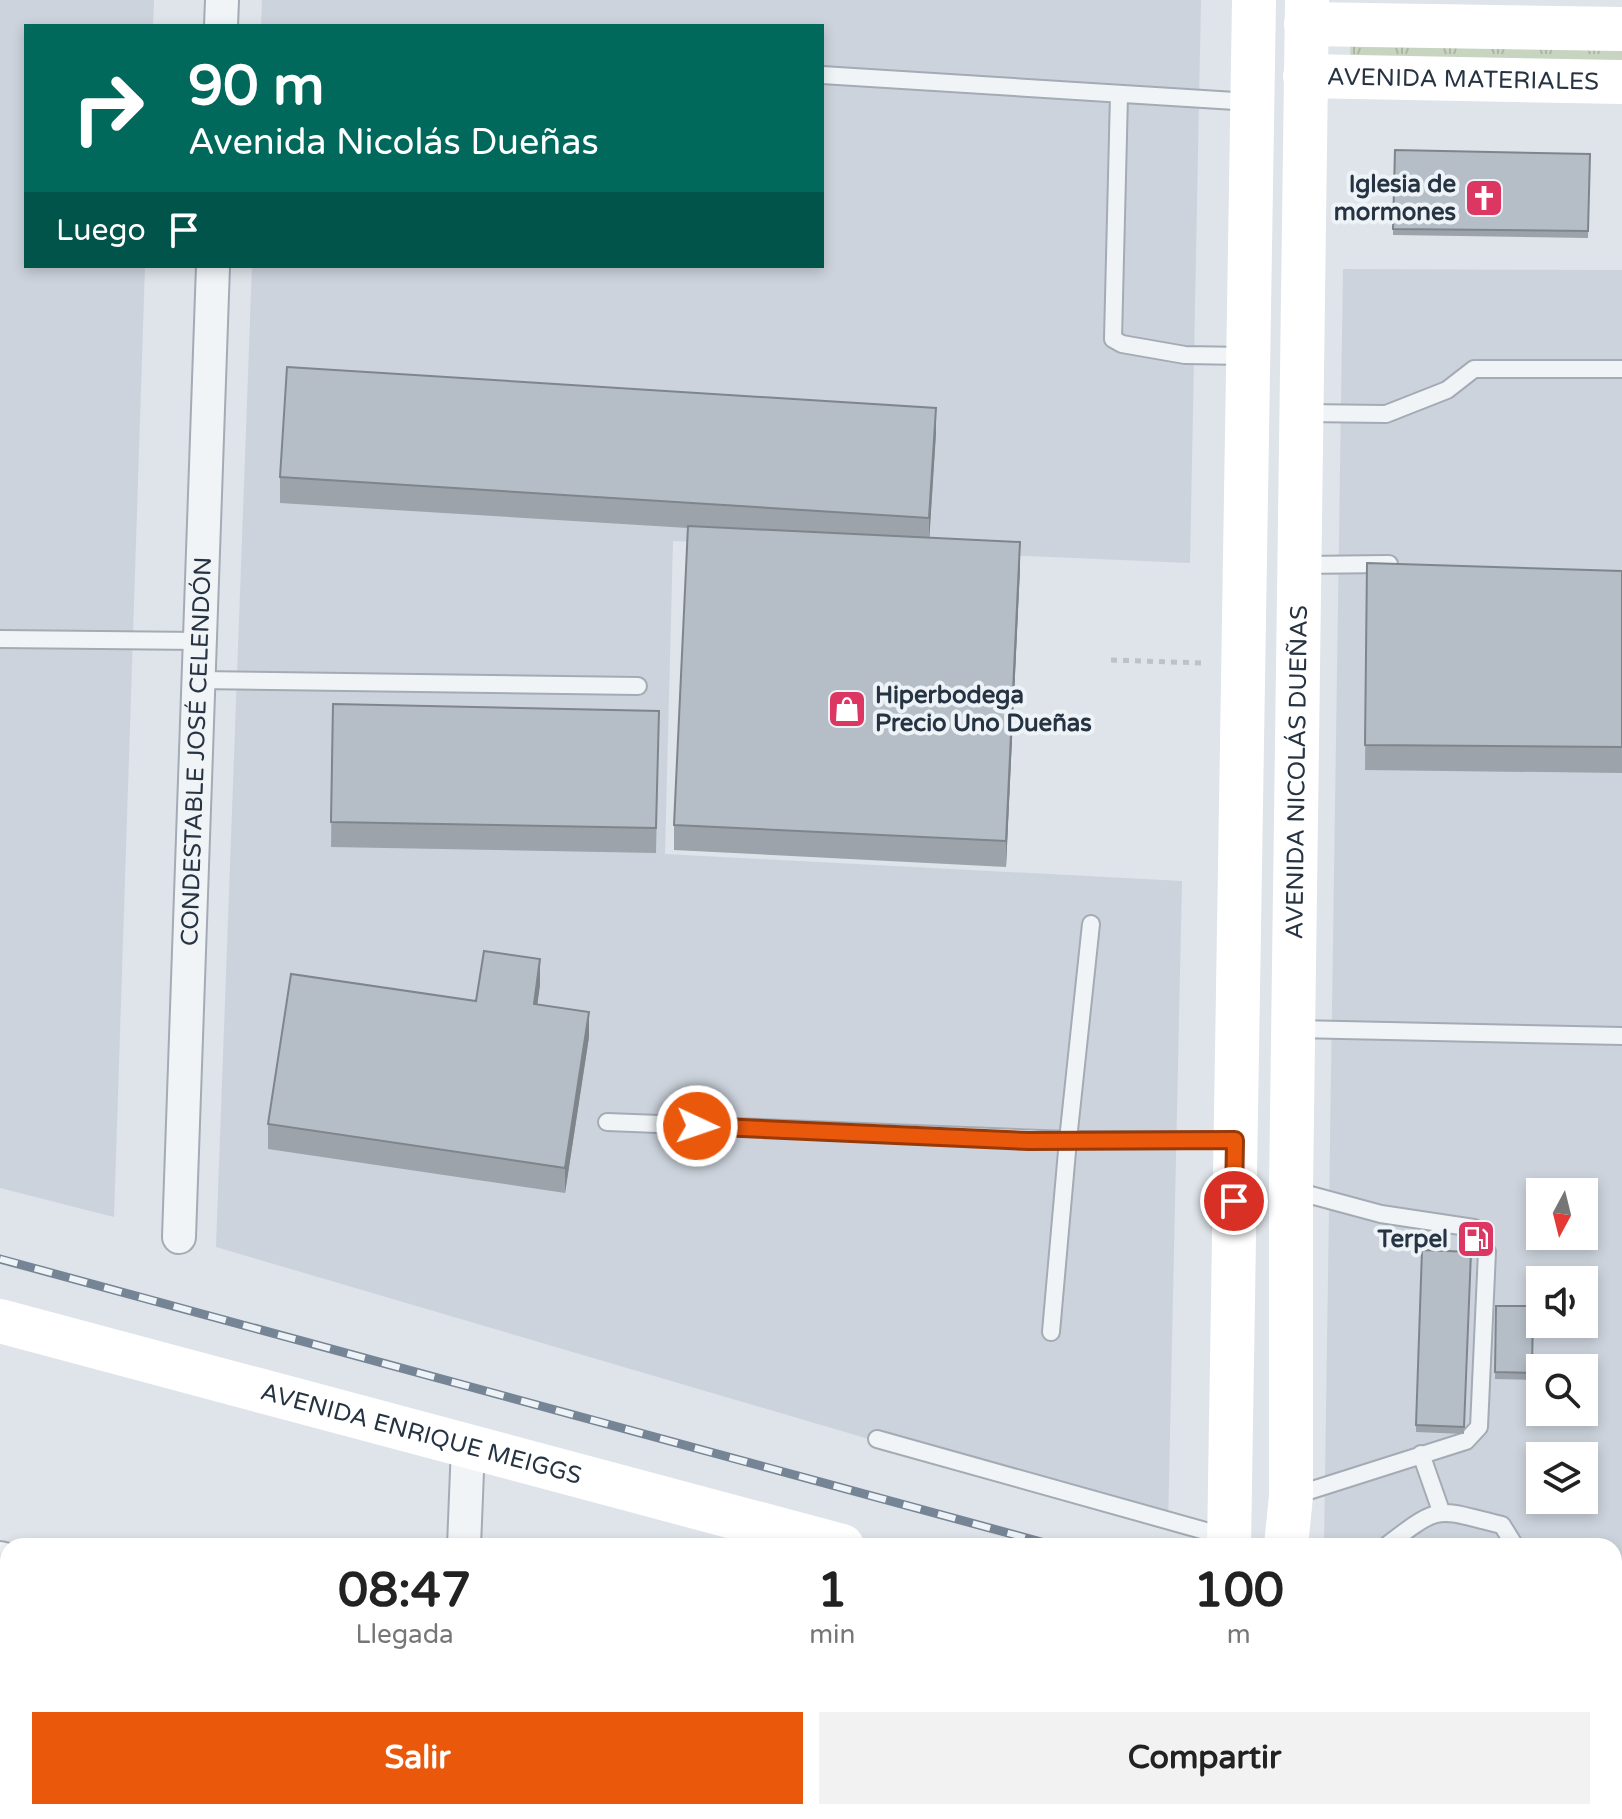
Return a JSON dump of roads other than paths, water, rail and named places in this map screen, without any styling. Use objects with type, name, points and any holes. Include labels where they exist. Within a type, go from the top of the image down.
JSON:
[{"type":"main road","points":[[1229,1538],[1254,0]]},
{"type":"main road","points":[[1306,12],[1622,29]]},
{"type":"main road","name":"AVENIDA NICOLÁS DUEÑAS","points":[[1287,1538],[1291,1496],[1291,1189],[1306,12]]},
{"type":"main road","name":"AVENIDA MATERIALES","points":[[1305,76],[1622,82]]},
{"type":"main road","name":"AVENIDA ENRIQUE MEIGGS","points":[[0,1321],[812,1538]]},
{"type":"street","points":[[221,24],[222,0]]},
{"type":"street","name":"CONDESTABLE JOSÉ CELENDÓN","points":[[179,1237],[213,268]]},
{"type":"street","points":[[464,1538],[468,1446]]},
{"type":"lane","points":[[824,75],[1252,102]]},
{"type":"lane","points":[[1119,95],[1113,339],[1122,344],[1185,355],[1248,357]]},
{"type":"lane","points":[[1303,412],[1386,414],[1447,390],[1474,369],[1622,369]]},
{"type":"lane","points":[[1301,565],[1408,565]]},
{"type":"lane","points":[[0,639],[200,641]]},
{"type":"lane","points":[[198,680],[638,686]]},
{"type":"lane","points":[[1051,1332],[1091,924]]},
{"type":"lane","points":[[1293,1029],[1622,1036]]},
{"type":"lane","points":[[607,1122],[1068,1140],[1235,1140]]},
{"type":"lane","points":[[1291,1189],[1381,1214],[1474,1228],[1487,1252],[1479,1427],[1466,1441],[1291,1496]]},
{"type":"lane","points":[[877,1439],[1215,1538]]},
{"type":"lane","points":[[1421,1454],[1441,1511]]},
{"type":"lane","points":[[1397,1538],[1429,1514],[1441,1511],[1502,1525],[1510,1538]]},
{"type":"railway","points":[[0,1259],[1027,1538]]},
{"type":"place","name":"Iglesia de mormones","points":[[1484,198]]},
{"type":"place","name":"Hiperbodega Precio Uno Dueñas","points":[[847,709]]},
{"type":"place","name":"Terpel","points":[[1476,1239]]}]
